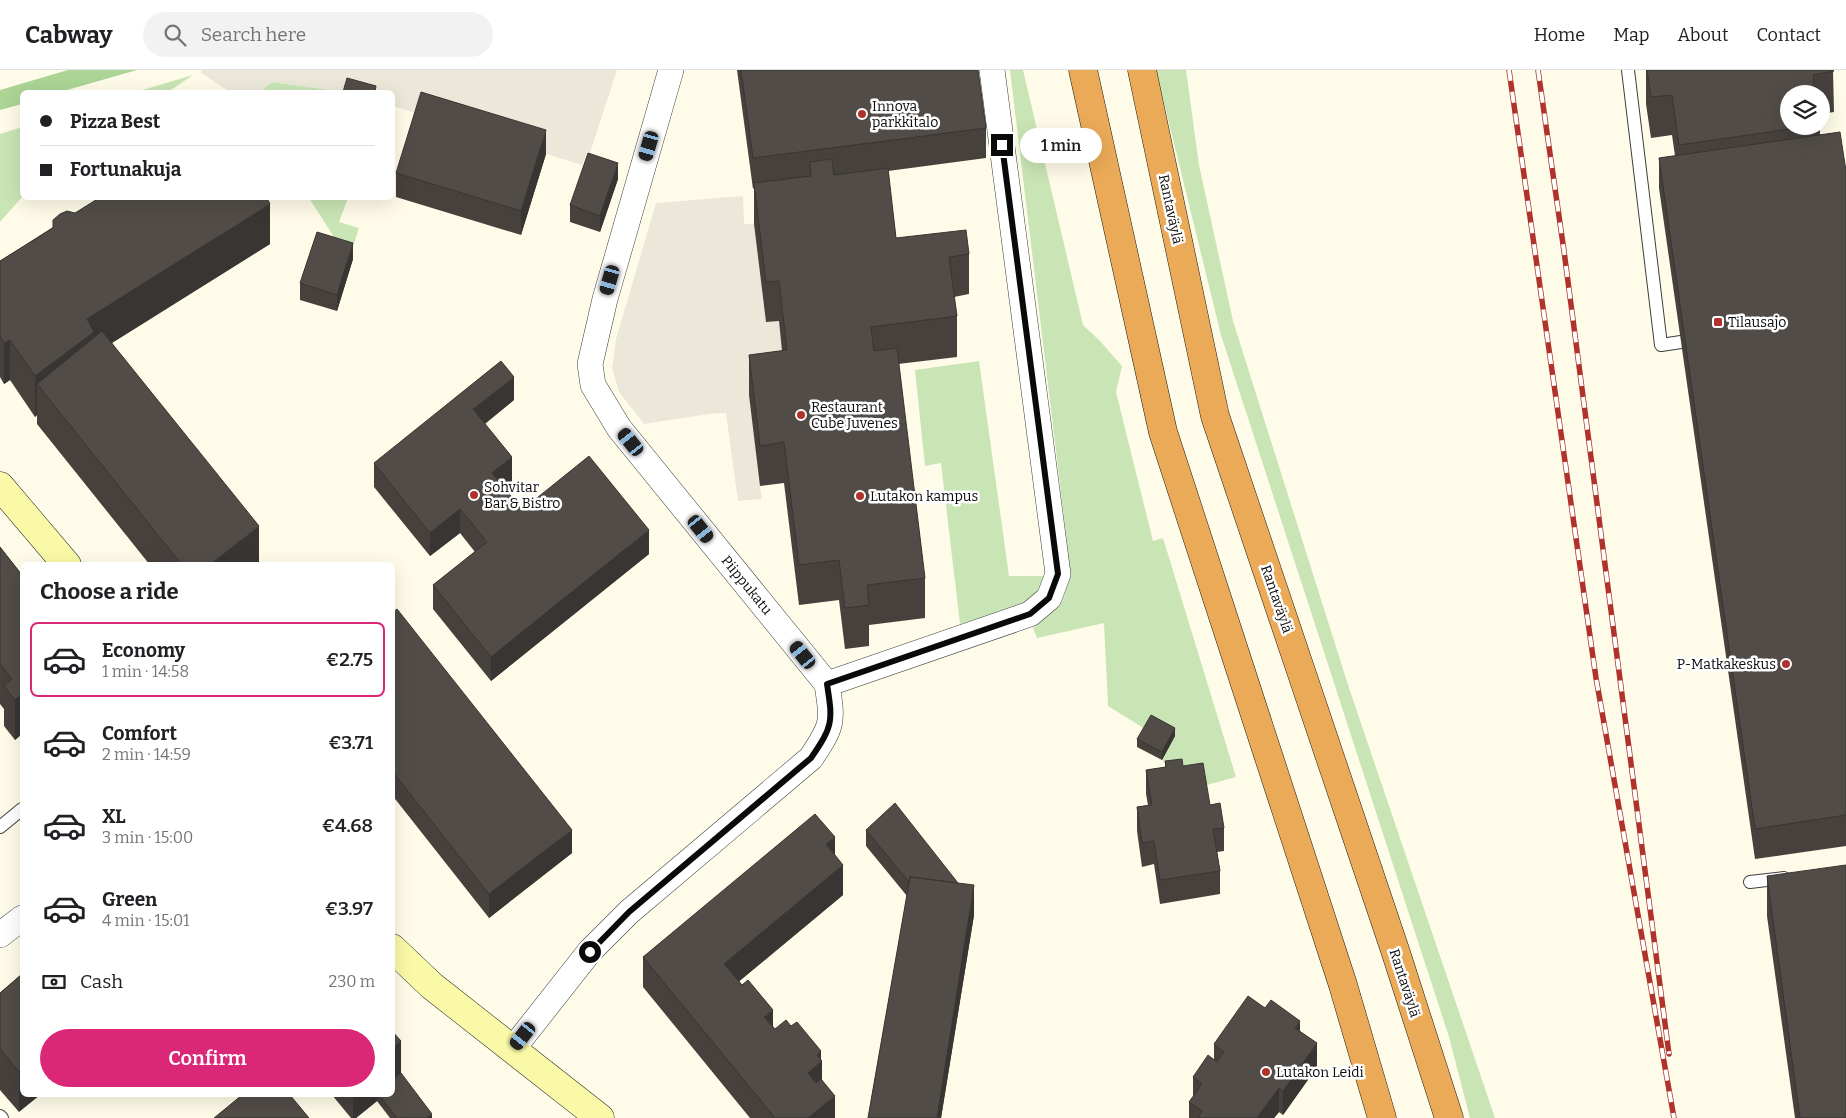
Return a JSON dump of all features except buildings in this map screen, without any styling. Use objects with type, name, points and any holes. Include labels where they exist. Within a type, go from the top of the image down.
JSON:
[{"type":"highway","points":[[1083,70],[1163,432],[1343,985],[1382,1118]]},
{"type":"highway","name":"Rantaväylä","points":[[1142,70],[1215,416],[1395,950],[1448,1118]]},
{"type":"street","name":"Piippukatu","points":[[512,1050],[575,969],[629,912],[811,758],[826,735],[832,715],[827,684],[619,428],[593,385],[590,364],[605,298],[671,70]]},
{"type":"street","points":[[827,684],[1030,614],[1049,598],[1058,574],[992,70]]},
{"type":"street","points":[[0,486],[64,562]]},
{"type":"street","points":[[0,935],[20,920]]},
{"type":"street","points":[[395,951],[432,986],[600,1118]]},
{"type":"lane","points":[[1628,70],[1661,345],[1681,342]]},
{"type":"lane","points":[[0,827],[20,811]]},
{"type":"lane","points":[[1750,882],[1798,876]]},
{"type":"green space","points":[[68,70],[137,70],[67,90],[20,90],[20,105],[0,110],[0,90]]},
{"type":"green space","points":[[1010,70],[1023,70],[1083,325],[1122,366],[1116,392],[1153,541],[1163,538],[1236,777],[1203,786],[1162,760],[1175,736],[1145,729],[1108,706],[1104,623],[1037,638],[1033,628],[1062,602],[1071,575]]},
{"type":"green space","points":[[1156,70],[1186,70],[1199,165],[1233,321],[1349,688],[1495,1118],[1470,1118],[1449,1037],[1221,335]]},
{"type":"green space","points":[[193,75],[171,90],[143,90]]},
{"type":"green space","points":[[272,82],[332,90],[262,90]]},
{"type":"green space","points":[[20,128],[20,199],[0,222],[0,134]]},
{"type":"green space","points":[[310,200],[347,200],[339,222],[359,228],[350,256],[346,256]]},
{"type":"green space","points":[[979,361],[1009,576],[1044,576],[1035,596],[1021,605],[960,624],[941,463],[925,466],[915,370]]},
{"type":"shaded area","points":[[202,70],[617,70],[590,153],[587,152],[582,165],[395,107],[395,90],[329,90],[272,82],[262,90],[227,90],[201,73]]},
{"type":"shaded area","points":[[743,196],[744,224],[754,224],[766,322],[779,321],[787,391],[760,486],[762,499],[738,501],[726,413],[644,424],[619,392],[612,368],[616,339],[656,203]]},
{"type":"railway","points":[[1509,70],[1596,678],[1674,1118]]},
{"type":"railway","points":[[1538,70],[1564,251],[1669,1054]]},
{"type":"place","name":"Innova parkkitalo","points":[[862,114]]},
{"type":"place","name":"Tilausajo","points":[[1718,322]]},
{"type":"place","name":"Restaurant Cube Juvenes","points":[[801,415]]},
{"type":"place","name":"Sohvitar Bar & Bistro","points":[[474,495]]},
{"type":"place","name":"Lutakon kampus","points":[[860,496]]},
{"type":"place","name":"P-Matkakeskus","points":[[1786,664]]},
{"type":"place","name":"Lutakon Leidi","points":[[1266,1072]]},
{"type":"route","points":[[590,952],[629,912],[811,758],[826,735],[832,715],[827,684],[1030,614],[1049,598],[1058,574],[1002,145]]}]
